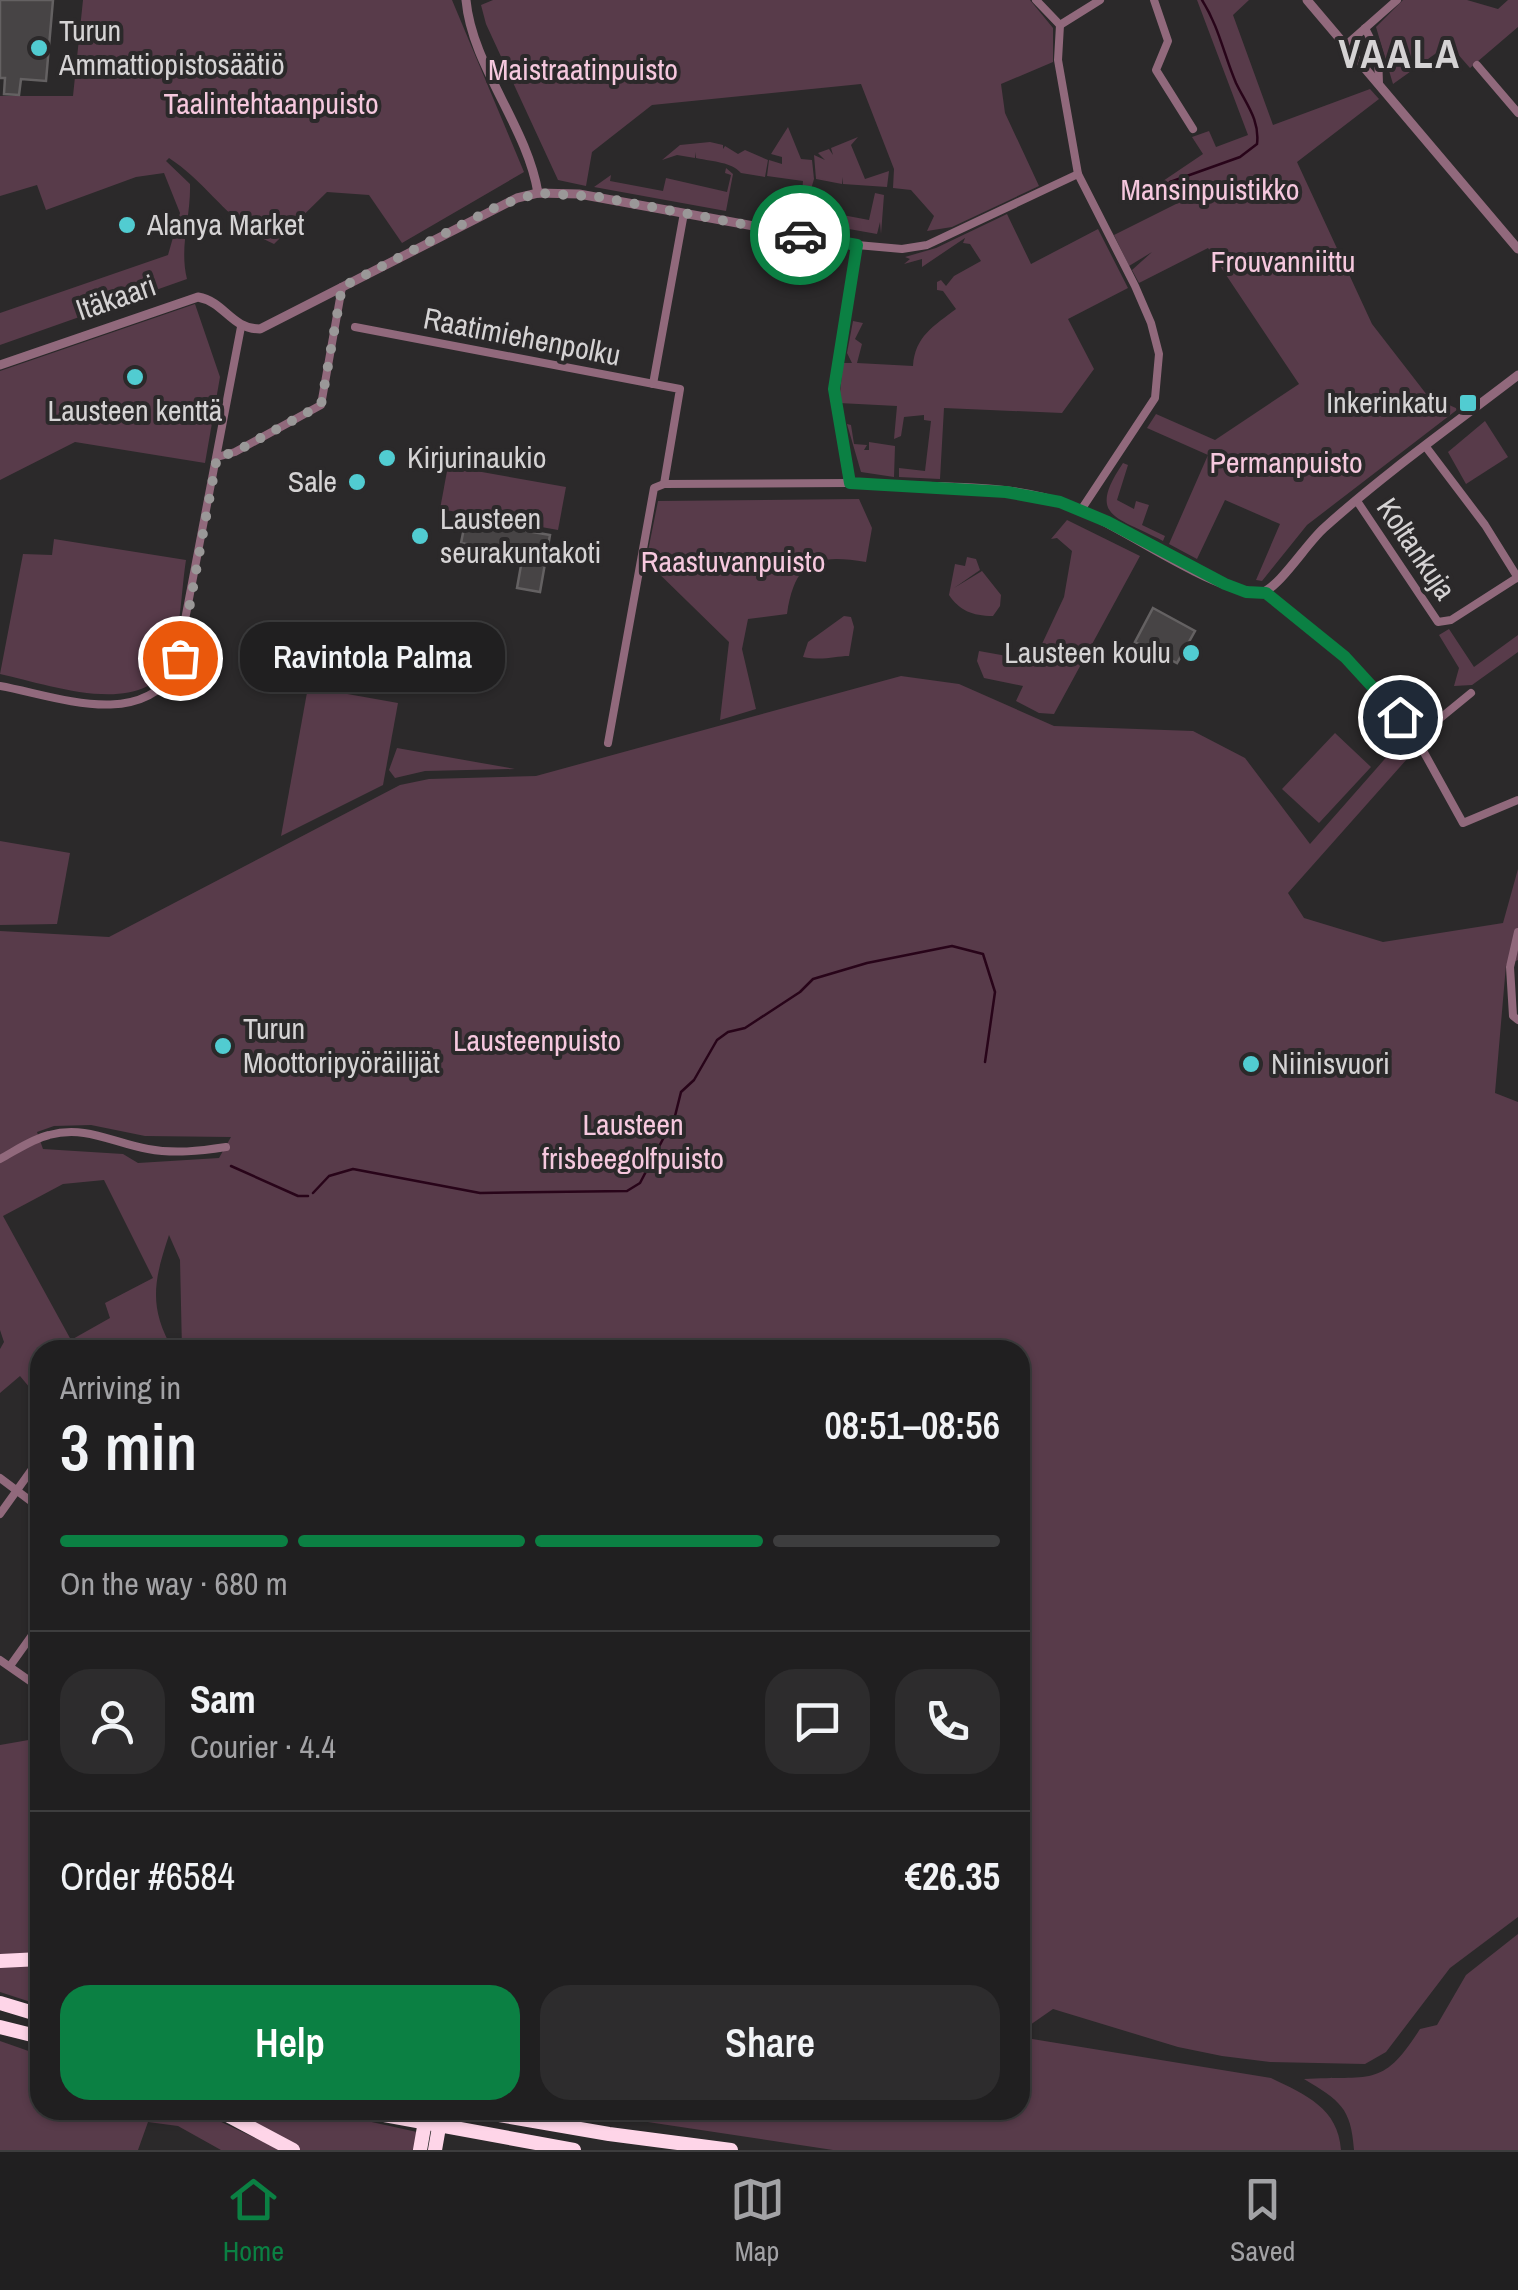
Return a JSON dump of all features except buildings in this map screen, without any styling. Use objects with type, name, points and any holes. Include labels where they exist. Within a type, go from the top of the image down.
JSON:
[{"type":"highway","points":[[0,1961],[30,1960]]},
{"type":"highway","points":[[0,2003],[30,2012]]},
{"type":"highway","points":[[237,2120],[293,2150]]},
{"type":"highway","points":[[411,2120],[574,2150]]},
{"type":"highway","points":[[420,2150],[425,2120]]},
{"type":"highway","points":[[435,2150],[440,2120]]},
{"type":"highway","points":[[528,2120],[731,2150]]},
{"type":"highway","points":[[562,2120],[609,2134]]},
{"type":"street","points":[[466,0],[471,28],[526,150],[538,193]]},
{"type":"street","points":[[1036,0],[1060,25],[1058,60],[1078,174],[1152,323],[1160,368],[1150,408],[1082,510]]},
{"type":"street","points":[[1060,25],[1100,0]]},
{"type":"street","points":[[1154,0],[1168,41],[1156,70],[1193,129]]},
{"type":"street","points":[[1307,0],[1518,249]]},
{"type":"street","points":[[1346,44],[1397,0]]},
{"type":"street","points":[[1365,28],[1378,54],[1379,84]]},
{"type":"street","points":[[1477,65],[1518,112]]},
{"type":"street","points":[[1508,101],[1518,92]]},
{"type":"street","points":[[0,686],[121,705],[147,698],[166,684],[180,658],[241,327],[264,328],[500,205],[538,193],[580,194],[902,250],[928,244],[1078,174]]},
{"type":"street","points":[[653,384],[684,213]]},
{"type":"street","points":[[850,483],[834,389],[857,245]]},
{"type":"street","points":[[217,457],[235,452],[321,405],[342,287]]},
{"type":"street","name":"Itäkaari","points":[[0,366],[198,297],[218,304],[241,327]]},
{"type":"street","name":"Raatimiehenpolku","points":[[356,328],[680,390],[661,485]]},
{"type":"street","points":[[1266,593],[1309,541],[1357,500],[1516,380]]},
{"type":"street","points":[[1426,446],[1485,524],[1518,577]]},
{"type":"street","points":[[608,743],[650,497],[661,485],[850,483],[1024,494],[1082,510],[1225,584],[1246,592],[1266,593],[1345,657],[1416,738],[1463,823],[1518,800]]},
{"type":"street","name":"Koltankuja","points":[[1357,500],[1438,622],[1452,620],[1518,577]]},
{"type":"street","points":[[1416,738],[1471,692]]},
{"type":"street","points":[[1518,932],[1510,967],[1512,1016],[1518,1020]]},
{"type":"street","points":[[0,1159],[47,1135],[64,1133],[101,1134],[126,1144],[167,1152],[226,1147]]},
{"type":"street","points":[[0,1514],[30,1472]]},
{"type":"street","points":[[0,1478],[30,1501]]},
{"type":"street","points":[[10,1666],[30,1638]]},
{"type":"street","points":[[0,1660],[30,1681]]},
{"type":"green space","name":"Taalintehtaanpuisto","points":[[83,0],[452,0],[524,172],[402,243],[369,195],[327,192],[274,244],[245,226],[169,158],[166,161],[190,184],[184,255],[187,279],[0,345],[0,313],[168,255],[180,213],[164,173],[136,177],[46,210],[37,185],[0,196],[0,96],[73,96]]},
{"type":"green space","name":"Maistraatinpuisto","points":[[493,0],[1030,0],[1053,28],[1053,62],[1001,84],[1005,113],[1039,186],[952,227],[927,231],[934,216],[911,190],[893,188],[894,169],[861,84],[652,105],[592,152],[586,186],[558,180],[486,24],[481,5]]},
{"type":"green space","points":[[1197,0],[1249,0],[1233,15],[1273,125],[1370,89],[1379,99],[1297,162],[1372,324],[1427,395],[1458,409],[1307,525],[1262,581],[1256,580],[1280,524],[1225,500],[1197,559],[1169,544],[1208,455],[1147,428],[1156,414],[1215,440],[1299,384],[1208,248],[1139,283],[1132,270],[1152,252],[1129,266],[1114,235],[1178,203],[1163,181],[1203,154],[1192,137],[1209,131],[1216,147],[1248,135]]},
{"type":"green space","points":[[1403,0],[1467,0],[1498,9],[1508,0],[1518,0],[1518,27],[1470,68],[1449,44],[1393,84],[1376,27]]},
{"type":"green space","points":[[788,127],[801,159],[812,160],[814,179],[805,210],[801,204],[803,181],[767,176],[769,160],[782,164],[782,157],[771,154]]},
{"type":"green space","points":[[858,137],[851,145],[865,179],[889,171],[887,187],[843,184],[843,177],[842,184],[816,179],[814,155],[825,160],[818,153],[829,149],[833,155],[831,148]]},
{"type":"green space","points":[[710,142],[738,154],[745,150],[768,160],[765,177],[696,158],[696,152],[695,158],[677,155],[662,160],[680,145]]},
{"type":"green space","points":[[726,168],[733,174],[726,211],[594,187],[611,175],[610,181],[663,191],[666,178],[727,192],[731,175],[725,173]]},
{"type":"green space","points":[[875,193],[884,195],[881,234],[880,222],[877,234],[804,221],[810,205],[817,205],[816,210],[869,220]]},
{"type":"green space","points":[[1007,214],[1031,264],[1098,229],[1128,288],[1068,319],[1094,369],[1062,413],[944,408],[940,479],[899,477],[899,468],[925,471],[931,421],[924,420],[924,415],[904,417],[901,436],[894,439],[897,406],[839,403],[843,363],[852,363],[847,353],[853,321],[863,323],[855,339],[862,344],[857,363],[913,366],[922,339],[956,309],[943,291],[937,290],[937,282],[941,280],[946,286],[954,276],[981,261],[970,244],[963,243],[965,238],[922,267],[922,259],[904,264],[910,259],[905,257],[936,248]]},
{"type":"green space","points":[[195,304],[220,377],[205,463],[75,442],[0,480],[0,371]]},
{"type":"green space","points":[[1485,421],[1508,457],[1466,484],[1448,452]]},
{"type":"green space","points":[[847,424],[851,425],[854,444],[867,445],[864,450],[869,450],[869,442],[895,446],[894,477],[861,472]]},
{"type":"green space","points":[[1123,463],[1128,465],[1117,500],[1134,509],[1136,501],[1149,505],[1142,525],[1165,536],[1163,541],[1120,520],[1107,505],[1112,481]]},
{"type":"green space","points":[[448,466],[566,487],[558,530],[440,509]]},
{"type":"green space","name":"Raastuvanpuisto","points":[[859,499],[872,528],[866,562],[834,559],[811,565],[796,582],[787,614],[748,619],[742,649],[756,709],[720,720],[729,642],[646,561],[658,501]]},
{"type":"green space","points":[[1067,520],[1140,556],[1054,714],[1039,713],[1016,701],[1023,686],[984,678],[977,661],[979,651],[1034,661],[1064,597],[1072,551],[1057,538],[1051,539]]},
{"type":"green space","points":[[54,539],[186,560],[174,648],[158,679],[140,689],[94,694],[0,674],[23,554],[52,555]]},
{"type":"green space","points":[[967,557],[976,559],[980,570],[954,588],[982,571],[1001,595],[993,616],[967,611],[949,595],[955,564],[965,566]]},
{"type":"green space","points":[[844,616],[851,617],[854,627],[849,656],[803,657],[808,642]]},
{"type":"green space","points":[[1449,629],[1474,667],[1518,635],[1518,652],[1472,685],[1454,686],[1459,668],[1439,635]]},
{"type":"green space","points":[[901,676],[959,684],[1054,726],[1193,731],[1245,758],[1310,844],[1405,736],[1415,750],[1288,893],[1304,918],[1383,942],[1503,923],[1518,869],[1518,960],[1506,965],[1495,1093],[1518,1102],[1518,1917],[1450,1968],[1386,2052],[1365,2064],[1270,2062],[1178,2047],[1053,2009],[1030,2025],[1030,1340],[182,1340],[180,1260],[169,1235],[156,1293],[168,1340],[71,1340],[30,1340],[30,1388],[20,1376],[0,1393],[0,1349],[4,1342],[0,1330],[0,931],[109,937],[400,785],[429,779],[536,776]],"holes":[[[91,1125],[145,1136],[231,1137],[219,1158],[138,1163],[123,1154],[43,1149],[37,1132],[54,1126]],[[104,1180],[153,1278],[105,1303],[110,1318],[71,1340],[3,1216],[63,1184]]]},
{"type":"green space","points":[[308,687],[398,703],[383,785],[281,836]]},
{"type":"green space","points":[[1335,733],[1371,767],[1319,823],[1282,789]]},
{"type":"green space","points":[[397,748],[515,769],[425,771],[395,778],[389,770]]},
{"type":"green space","points":[[0,841],[70,853],[57,924],[0,925]]},
{"type":"green space","points":[[30,1740],[30,1954],[0,1956],[0,1745]]},
{"type":"green space","points":[[1518,1934],[1518,2150],[1354,2150],[1346,2114],[1327,2093],[1304,2079],[1360,2077],[1384,2070],[1420,2029],[1437,2025],[1466,1975]]},
{"type":"green space","points":[[30,1964],[30,2002],[0,1992],[0,1966]]},
{"type":"green space","points":[[1030,2039],[1271,2078],[1308,2097],[1327,2113],[1339,2136],[1341,2150],[833,2150],[634,2120],[1030,2120]]},
{"type":"green space","points":[[0,2041],[30,2052],[30,2120],[217,2120],[280,2150],[221,2150],[178,2126],[148,2122],[138,2150],[0,2150]]},
{"type":"green space","points":[[249,2120],[362,2120],[417,2132],[414,2150],[299,2150]]},
{"type":"waterway","points":[[1170,182],[1240,157],[1257,144],[1254,120],[1202,0]]},
{"type":"waterway","points":[[313,1193],[329,1176],[353,1169],[480,1193],[627,1191],[640,1183],[675,1116],[681,1092],[694,1080],[717,1040],[728,1032],[745,1028],[813,979],[867,963],[952,946],[983,954],[995,992],[985,1062]]},
{"type":"waterway","points":[[231,1166],[298,1196],[308,1196]]},
{"type":"way so far","points":[[180,658],[217,457],[235,452],[321,405],[342,287],[527,194],[565,192],[599,197],[800,235]]},
{"type":"place","name":"Turun Ammattiopistosäätiö","points":[[39,48]]},
{"type":"place","name":"Alanya Market","points":[[127,225]]},
{"type":"place","name":"Lausteen kenttä","points":[[135,377]]},
{"type":"place","name":"Inkerinkatu","points":[[1468,403]]},
{"type":"place","name":"Kirjurinaukio","points":[[387,458]]},
{"type":"place","name":"Sale","points":[[357,482]]},
{"type":"place","name":"Lausteen seurakuntakoti","points":[[420,536]]},
{"type":"place","name":"Lausteen koulu","points":[[1191,653]]},
{"type":"place","name":"Ravintola Palma","points":[[180,658]]},
{"type":"place","name":"Turun Moottoripyöräilijät","points":[[223,1046]]},
{"type":"place","name":"Niinisvuori","points":[[1251,1064]]},
{"type":"district","name":"VAALA","points":[[1400,54]]},
{"type":"route","points":[[800,235],[857,245],[834,389],[850,483],[1024,494],[1082,510],[1237,590],[1266,593],[1345,657],[1400,717]]},
{"type":"park label","name":"Mansinpuistikko","points":[[1210,190]]},
{"type":"park label","name":"Frouvanniittu","points":[[1283,262]]},
{"type":"park label","name":"Permanpuisto","points":[[1286,463]]},
{"type":"park label","name":"Lausteenpuisto","points":[[537,1041]]},
{"type":"park label","name":"Lausteen frisbeegolfpuisto","points":[[633,1142]]}]
